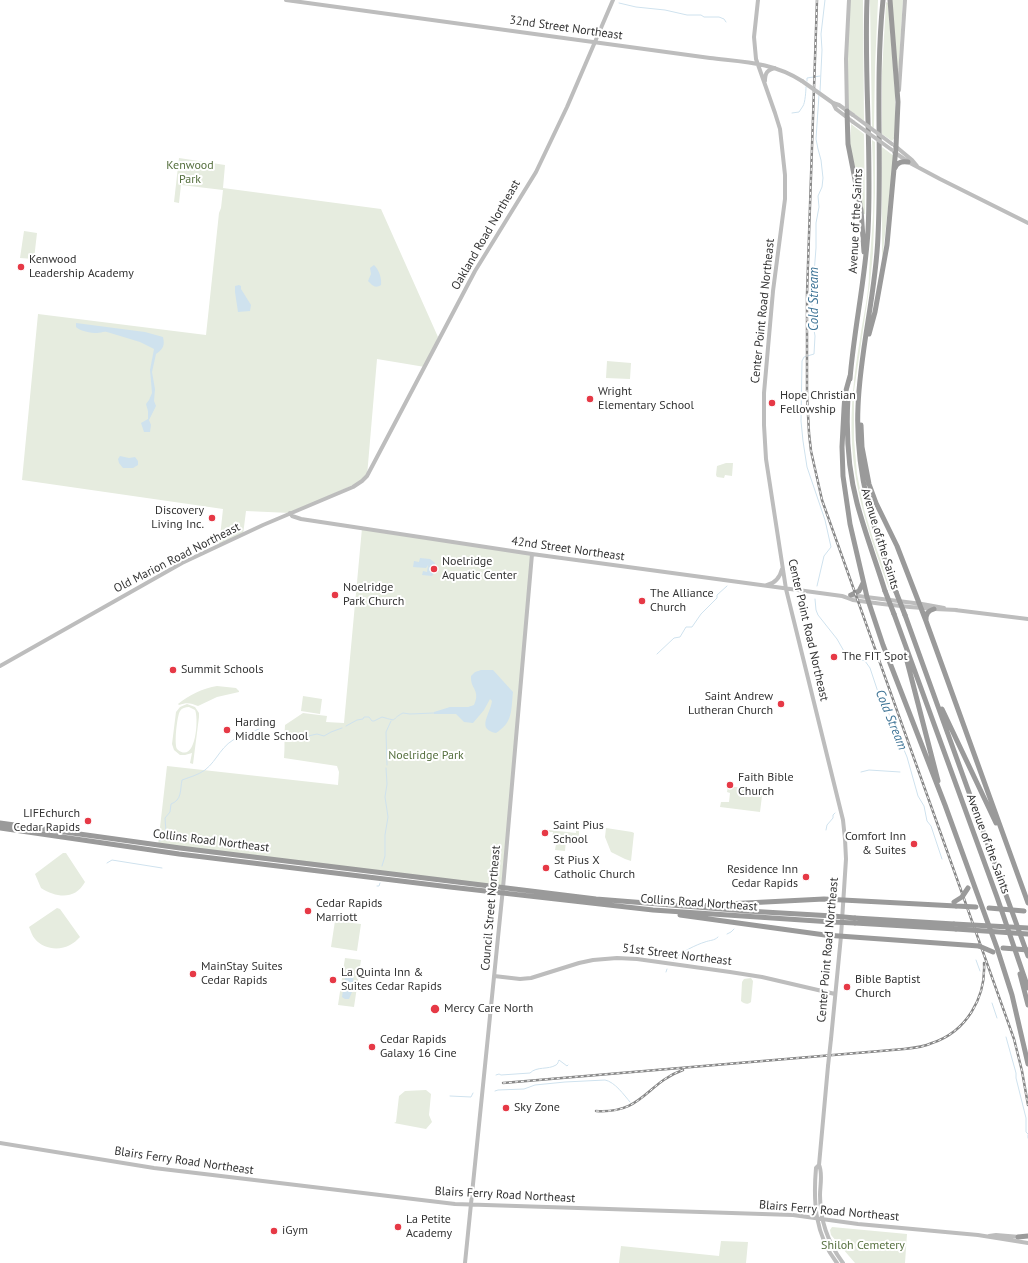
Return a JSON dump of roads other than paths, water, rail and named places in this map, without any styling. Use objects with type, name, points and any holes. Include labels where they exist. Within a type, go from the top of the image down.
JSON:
[{"type":"highway","name":"Avenue of the Saints","points":[[867,0],[869,204],[864,275],[850,376],[848,424],[851,472],[861,518],[885,591],[1013,942],[1028,988]]},
{"type":"highway","name":"Avenue of the Saints","points":[[882,0],[879,69],[878,237],[875,275],[860,373],[858,407],[859,452],[867,503],[875,530],[1028,956]]},
{"type":"highway","points":[[864,346],[875,312],[884,264],[894,169],[894,148],[898,102],[890,0]]},
{"type":"highway","points":[[847,111],[849,154],[862,224],[864,275]]},
{"type":"highway","points":[[894,169],[899,162],[908,162]]},
{"type":"highway","points":[[850,376],[845,394],[842,447],[843,476],[850,524],[867,599],[883,645],[945,805],[982,908],[994,949],[1000,958],[1012,995],[1028,1064]]},
{"type":"highway","points":[[858,407],[862,447],[869,484],[876,503],[897,546],[926,621],[1028,904]]},
{"type":"highway","points":[[848,596],[858,592],[861,589],[863,580]]},
{"type":"highway","points":[[926,621],[926,615],[934,609]]},
{"type":"highway","points":[[900,632],[945,805]]},
{"type":"highway","points":[[931,687],[1005,842]]},
{"type":"highway","name":"Collins Road Northeast","points":[[0,823],[180,848],[420,877],[503,890],[653,910],[855,920],[1028,934]]},
{"type":"highway","name":"Collins Road Northeast","points":[[0,828],[179,854],[450,887],[503,890],[833,919]]},
{"type":"highway","points":[[955,904],[968,888],[969,882],[963,855]]},
{"type":"highway","name":"Collins Road Northeast","points":[[370,877],[373,874],[409,878],[420,877]]},
{"type":"highway","points":[[632,902],[723,905],[789,900],[844,899],[955,904],[982,908],[1026,911]]},
{"type":"highway","points":[[653,910],[676,915],[841,936],[980,946],[994,949],[1003,948],[1028,950]]},
{"type":"highway","name":"Collins Road Northeast","points":[[955,927],[1028,928]]},
{"type":"highway","points":[[1013,942],[1015,958],[1028,1005]]},
{"type":"highway","points":[[1018,1237],[1028,1237]]},
{"type":"main road","name":"32nd Street Northeast","points":[[286,0],[757,64],[777,68],[802,81],[853,115],[894,148],[908,162],[918,166]]},
{"type":"main road","name":"Oakland Road Northeast","points":[[367,476],[475,271],[536,172],[613,0]]},
{"type":"main road","name":"Center Point Road Northeast","points":[[758,0],[754,37],[757,64],[776,113],[784,151],[786,177],[785,204],[773,291],[764,404],[766,459],[786,589],[844,828],[846,849],[841,936],[819,1164],[816,1168],[814,1187],[817,1218],[822,1237],[837,1263]]},
{"type":"main road","points":[[847,111],[848,0]]},
{"type":"main road","points":[[898,102],[905,0]]},
{"type":"main road","points":[[765,85],[766,72],[777,68]]},
{"type":"main road","points":[[833,103],[843,101],[846,92]]},
{"type":"main road","name":"32nd Street Northeast","points":[[833,103],[836,109],[853,122],[912,160],[918,166]]},
{"type":"main road","points":[[918,166],[940,179],[1028,223]]},
{"type":"main road","name":"Old Marion Road Northeast","points":[[0,666],[182,564],[290,513],[353,487],[367,476]]},
{"type":"main road","name":"42nd Street Northeast","points":[[290,513],[292,516],[301,519],[532,554],[786,589],[1028,619]]},
{"type":"main road","name":"Council Street Northeast","points":[[465,1263],[503,890],[532,554]]},
{"type":"main road","points":[[765,586],[777,580],[782,567]]},
{"type":"main road","name":"42nd Street Northeast","points":[[920,606],[934,609],[957,610]]},
{"type":"main road","name":"51st Street Northeast","points":[[494,976],[520,979],[531,978],[593,960],[617,958],[637,959],[762,977],[835,994]]},
{"type":"main road","name":"Blairs Ferry Road Northeast","points":[[0,1143],[154,1168],[471,1206],[780,1215],[988,1236],[996,1235],[1018,1237]]},
{"type":"main road","points":[[819,1164],[821,1170],[820,1194],[822,1219],[830,1241],[843,1263]]},
{"type":"main road","name":"Blairs Ferry Road Northeast","points":[[988,1236],[995,1239],[1028,1243]]},
{"type":"water","points":[[374,265],[381,277],[381,285],[377,287],[368,281],[371,274],[370,268]]},
{"type":"water","points":[[235,286],[241,286],[241,289],[251,305],[250,311],[238,312]]},
{"type":"water","points":[[76,323],[145,332],[163,337],[164,345],[156,354],[152,372],[155,389],[154,401],[156,406],[149,420],[151,425],[150,432],[144,432],[141,423],[148,419],[146,404],[152,393],[150,370],[154,349],[140,342],[107,332],[95,333],[83,331],[76,327]]},
{"type":"water","points":[[120,456],[129,458],[135,457],[138,461],[138,465],[133,468],[123,468],[118,459]]},
{"type":"water","points":[[420,558],[430,559],[435,563],[436,570],[432,576],[422,575],[423,571],[427,572],[428,565],[426,568],[413,567],[414,561],[419,562]]},
{"type":"water","points":[[481,670],[493,670],[513,692],[510,716],[506,725],[496,733],[490,731],[485,725],[492,701],[490,699],[484,710],[473,723],[464,722],[456,714],[434,714],[434,712],[450,707],[468,707],[474,705],[476,693],[472,684],[471,676],[475,672]]},
{"type":"water","points":[[351,971],[354,973],[352,992],[349,999],[345,999],[342,997],[346,972]]},
{"type":"waterway","name":"Cold Stream","points":[[820,92],[822,50],[821,34],[825,0]]},
{"type":"waterway","points":[[619,3],[687,15],[719,17],[724,19],[726,22]]},
{"type":"waterway","points":[[807,81],[807,78],[820,76]]},
{"type":"waterway","points":[[792,113],[799,112],[803,106],[806,87]]},
{"type":"waterway","name":"Cold Stream","points":[[817,586],[824,556],[831,547],[825,520],[807,467],[801,421],[802,361],[804,357],[814,354],[815,336],[812,318],[812,299],[816,248],[816,223],[819,207],[818,196],[822,187],[823,178],[821,160],[816,139],[819,95]]},
{"type":"waterway","points":[[657,654],[674,638],[680,637],[686,627],[692,627],[701,614],[717,598],[717,595],[727,586]]},
{"type":"waterway","name":"Cold Stream","points":[[815,599],[818,615],[837,639],[845,653],[849,656],[865,661],[870,668],[879,695],[884,702],[907,757],[918,796],[924,806],[927,821],[931,826],[942,859]]},
{"type":"waterway","points":[[346,726],[357,720],[363,719],[364,717],[369,717],[372,721],[382,717],[394,720],[403,713],[434,713]]},
{"type":"waterway","points":[[387,765],[386,732],[391,721]]},
{"type":"waterway","points":[[298,734],[308,736],[317,734],[324,736],[342,728]]},
{"type":"waterway","points":[[247,734],[259,729]]},
{"type":"waterway","points":[[160,841],[166,832],[165,818],[170,812],[171,804],[179,797],[182,780],[197,775],[205,770],[228,744],[239,737]]},
{"type":"waterway","points":[[382,866],[385,856],[385,835],[388,817],[385,797],[387,784],[386,768]]},
{"type":"waterway","points":[[861,772],[869,770],[900,772]]},
{"type":"waterway","points":[[826,830],[827,825],[835,813]]},
{"type":"waterway","points":[[107,863],[112,860],[162,868]]},
{"type":"waterway","points":[[377,886],[379,886],[380,883]]},
{"type":"waterway","points":[[727,934],[734,929]]},
{"type":"waterway","points":[[674,960],[688,949],[718,937]]},
{"type":"waterway","points":[[976,960],[980,971]]},
{"type":"waterway","points":[[992,1003],[997,1018]]},
{"type":"waterway","points":[[1006,1037],[1016,1073],[1026,1118],[1026,1132],[1028,1134]]},
{"type":"waterway","points":[[496,1075],[530,1073],[553,1066],[557,1064],[559,1060],[567,1066],[568,1065]]},
{"type":"waterway","points":[[495,1091],[524,1089],[535,1085],[605,1080],[616,1086],[630,1102]]},
{"type":"waterway","points":[[450,1096],[471,1097],[473,1093]]},
{"type":"railway","points":[[817,0],[807,294],[807,395],[811,451],[822,500],[1014,1039],[1028,1105]]},
{"type":"railway","points":[[503,1083],[915,1048],[944,1038],[955,1031],[964,1022],[972,1012],[982,989],[984,963]]},
{"type":"railway","points":[[596,1111],[612,1111],[624,1108],[634,1103],[660,1082],[683,1070]]},
{"type":"place","name":"Kenwood Leadership Academy","points":[[21,267]]},
{"type":"place","name":"Wright Elementary School","points":[[590,399]]},
{"type":"place","name":"Hope Christian Fellowship","points":[[772,403]]},
{"type":"place","name":"Discovery Living Inc.","points":[[212,518]]},
{"type":"place","name":"Noelridge Aquatic Center","points":[[434,569]]},
{"type":"place","name":"Noelridge Park Church","points":[[335,595]]},
{"type":"place","name":"The Alliance Church","points":[[642,601]]},
{"type":"place","name":"The FIT Spot","points":[[834,657]]},
{"type":"place","name":"Summit Schools","points":[[173,670]]},
{"type":"place","name":"Saint Andrew Lutheran Church","points":[[781,704]]},
{"type":"place","name":"Harding Middle School","points":[[227,730]]},
{"type":"place","name":"Faith Bible Church","points":[[730,785]]},
{"type":"place","name":"LIFEchurch Cedar Rapids","points":[[88,821]]},
{"type":"place","name":"Saint Pius School","points":[[545,833]]},
{"type":"place","name":"Comfort Inn & Suites","points":[[914,844]]},
{"type":"place","name":"St Pius X Catholic Church","points":[[546,868]]},
{"type":"place","name":"Residence Inn Cedar Rapids","points":[[806,877]]},
{"type":"place","name":"Cedar Rapids Marriott","points":[[308,911]]},
{"type":"place","name":"MainStay Suites Cedar Rapids","points":[[193,974]]},
{"type":"place","name":"La Quinta Inn & Suites Cedar Rapids","points":[[333,980]]},
{"type":"place","name":"Bible Baptist Church","points":[[847,987]]},
{"type":"place","name":"Mercy Care North","points":[[435,1009]]},
{"type":"place","name":"Cedar Rapids Galaxy 16 Cine","points":[[372,1047]]},
{"type":"place","name":"Sky Zone","points":[[506,1108]]},
{"type":"place","name":"La Petite Academy","points":[[398,1227]]},
{"type":"place","name":"iGym","points":[[274,1231]]},
{"type":"park label","name":"Kenwood Park","points":[[190,173]]},
{"type":"park label","name":"Noelridge Park","points":[[426,756]]},
{"type":"park label","name":"Shiloh Cemetery","points":[[863,1246]]}]
